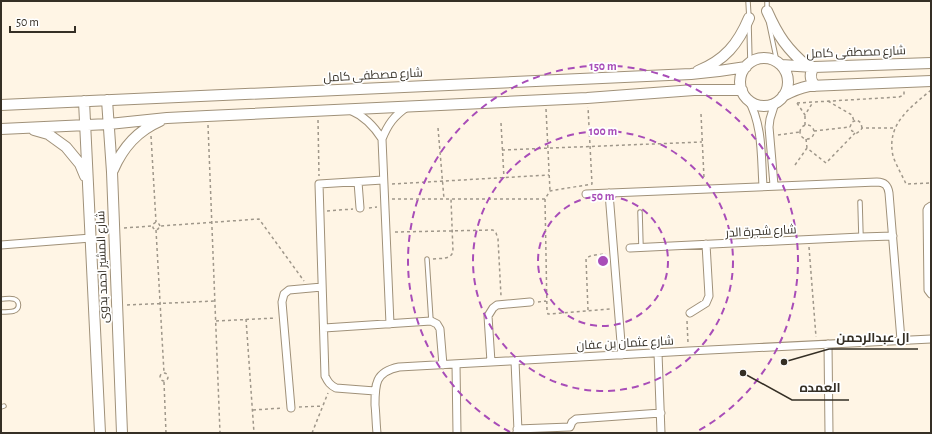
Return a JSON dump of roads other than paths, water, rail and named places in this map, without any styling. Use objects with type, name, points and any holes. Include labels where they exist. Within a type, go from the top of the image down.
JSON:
[{"type":"street","points":[[767,6],[774,27],[783,42],[795,55],[811,67],[812,70],[810,77],[815,86]]},
{"type":"street","points":[[691,74],[707,68],[721,59],[733,47],[742,34],[749,18]]},
{"type":"street","points":[[763,186],[758,125],[752,107],[745,95],[741,81],[743,71],[748,65],[760,58],[771,59],[779,63],[785,70],[788,84],[783,96]]},
{"type":"street","name":"شارع مصطفى كامل","points":[[779,63],[811,67],[931,62]]},
{"type":"street","name":"شارع مصطفى كامل","points":[[1,105],[691,74],[748,65]]},
{"type":"street","points":[[705,73],[712,77],[713,81],[710,88],[706,90]]},
{"type":"street","points":[[1,129],[108,124],[167,118],[587,98],[706,90],[745,95],[752,102],[763,106],[775,103],[791,91],[800,88],[931,81]]},
{"type":"street","name":"شارع المشير احمد بدوى","points":[[107,100],[112,172],[122,433]]},
{"type":"street","name":"شارع المشير احمد بدوى","points":[[84,101],[100,433]]},
{"type":"street","points":[[774,185],[769,126],[775,103]]},
{"type":"street","points":[[390,324],[382,139],[392,120],[409,106]]},
{"type":"street","points":[[346,109],[363,117],[377,130],[382,139]]},
{"type":"street","points":[[112,172],[118,158],[127,145],[137,135],[150,126],[167,118]]},
{"type":"street","points":[[26,128],[48,134],[66,147],[80,164],[88,185]]},
{"type":"street","points":[[358,182],[360,208]]},
{"type":"street","points":[[375,391],[336,388],[331,386],[325,376],[319,184],[384,182]]},
{"type":"street","points":[[586,194],[774,185],[881,182],[889,190],[901,340]]},
{"type":"street","points":[[609,193],[622,355]]},
{"type":"street","points":[[931,206],[927,210],[928,290],[931,294]]},
{"type":"street","name":"شارع شجرة الدر","points":[[630,248],[893,236]]},
{"type":"street","points":[[1,245],[91,238]]},
{"type":"street","points":[[690,313],[706,303],[709,296],[706,244]]},
{"type":"street","points":[[291,408],[282,302],[284,294],[289,290],[322,286]]},
{"type":"street","points":[[491,362],[488,316],[492,308],[497,304],[530,302]]},
{"type":"street","points":[[324,328],[431,321],[437,324],[440,329],[443,365]]},
{"type":"street","name":"شارع عثمان بن عفان","points":[[377,433],[375,391],[377,382],[382,374],[390,369],[399,367],[658,352],[931,339]]},
{"type":"street","points":[[828,344],[829,433]]},
{"type":"street","points":[[658,352],[661,433]]},
{"type":"street","points":[[515,361],[517,431],[570,427],[572,422],[576,419],[661,414]]},
{"type":"street","points":[[456,364],[457,433]]},
{"type":"lane","points":[[748,1],[748,65]]},
{"type":"lane","points":[[767,6],[771,36],[779,63]]},
{"type":"lane","points":[[860,202],[861,237]]},
{"type":"lane","points":[[640,212],[641,248]]},
{"type":"lane","points":[[427,259],[431,321]]},
{"type":"lane","points":[[1,299],[13,298],[17,301],[18,309],[14,311],[1,312]]},
{"type":"place","name":"ال عبدالرحمن","points":[[784,362]]},
{"type":"place","name":"العمده","points":[[743,373]]}]
